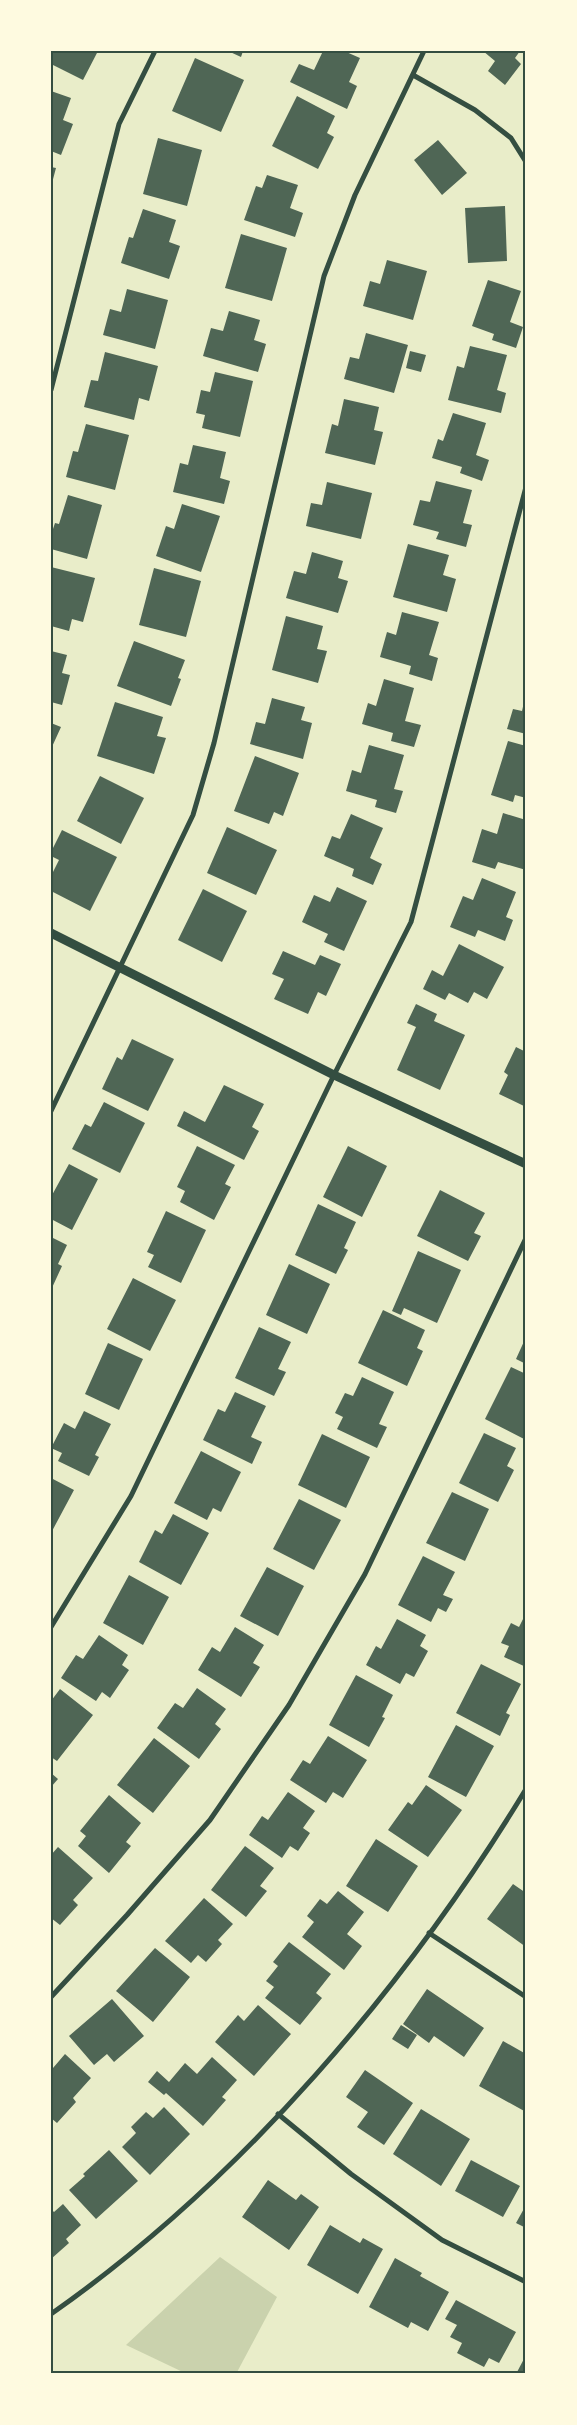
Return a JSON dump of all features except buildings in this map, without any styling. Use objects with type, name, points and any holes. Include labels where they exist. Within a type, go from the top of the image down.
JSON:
[{"type":"street","points":[[51,390],[120,124],[154,51]]},
{"type":"street","points":[[51,1111],[193,815],[214,743],[324,276],[354,195],[424,51]]},
{"type":"street","points":[[413,74],[474,110],[510,138],[526,162]]},
{"type":"street","points":[[51,1627],[131,1496],[334,1075],[411,922],[526,487]]},
{"type":"street","points":[[51,934],[334,1075],[526,1164]]},
{"type":"street","points":[[51,1997],[127,1915],[210,1820],[289,1705],[365,1574],[526,1238]]},
{"type":"street","points":[[51,2314],[88,2289],[201,2194],[351,2035],[430,1934],[526,1789]]},
{"type":"street","points":[[430,1934],[526,1997]]},
{"type":"street","points":[[278,2114],[351,2174],[442,2240],[526,2282]]},
{"type":"green space","points":[[220,2257],[277,2297],[236,2374],[187,2374],[126,2345]]}]
